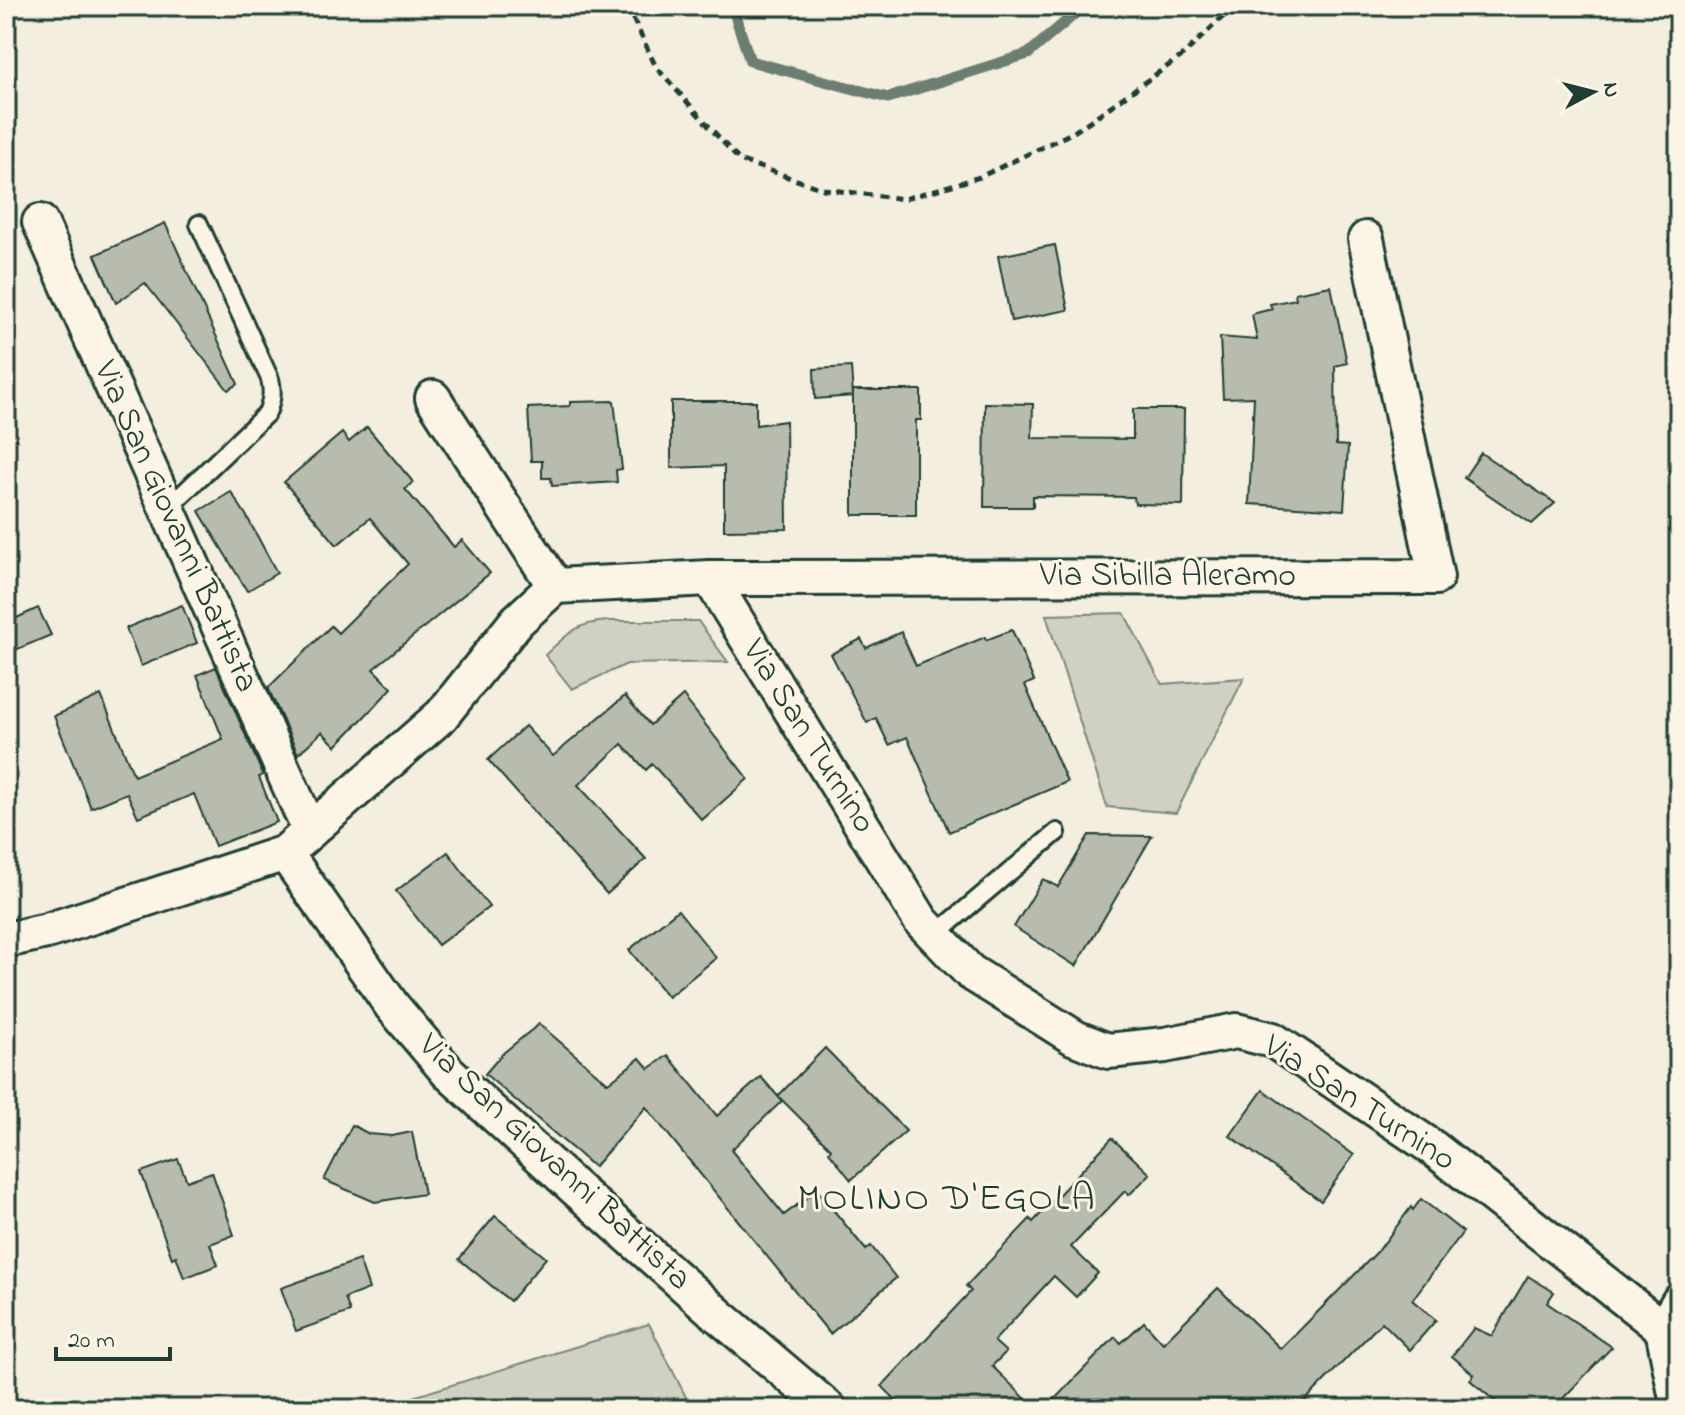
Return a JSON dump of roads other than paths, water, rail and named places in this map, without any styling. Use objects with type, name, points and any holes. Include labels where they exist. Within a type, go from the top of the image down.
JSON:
[{"type":"street","name":"Via San Giovanni Battista","points":[[40,222],[167,509],[297,842],[392,1006],[448,1072],[708,1306],[829,1409]]},
{"type":"street","name":"Via Sibilla Aleramo","points":[[555,586],[710,578],[1436,577],[1366,239]]},
{"type":"street","points":[[6,940],[47,931],[297,842],[442,715],[517,621],[555,586],[433,398]]},
{"type":"street","name":"Via San Turnino","points":[[710,578],[921,921],[970,972],[1075,1038],[1108,1051],[1165,1045],[1236,1031],[1273,1040],[1671,1315]]},
{"type":"street","points":[[1671,1315],[1679,1409]]},
{"type":"lane","points":[[167,509],[267,413],[273,389],[199,224]]},
{"type":"lane","points":[[935,935],[1057,832]]},
{"type":"waterway","points":[[732,6],[750,61],[888,98],[1028,54],[1084,6]]},
{"type":"district","name":"MOLINO D'EGOLA","points":[[947,1200]]}]
